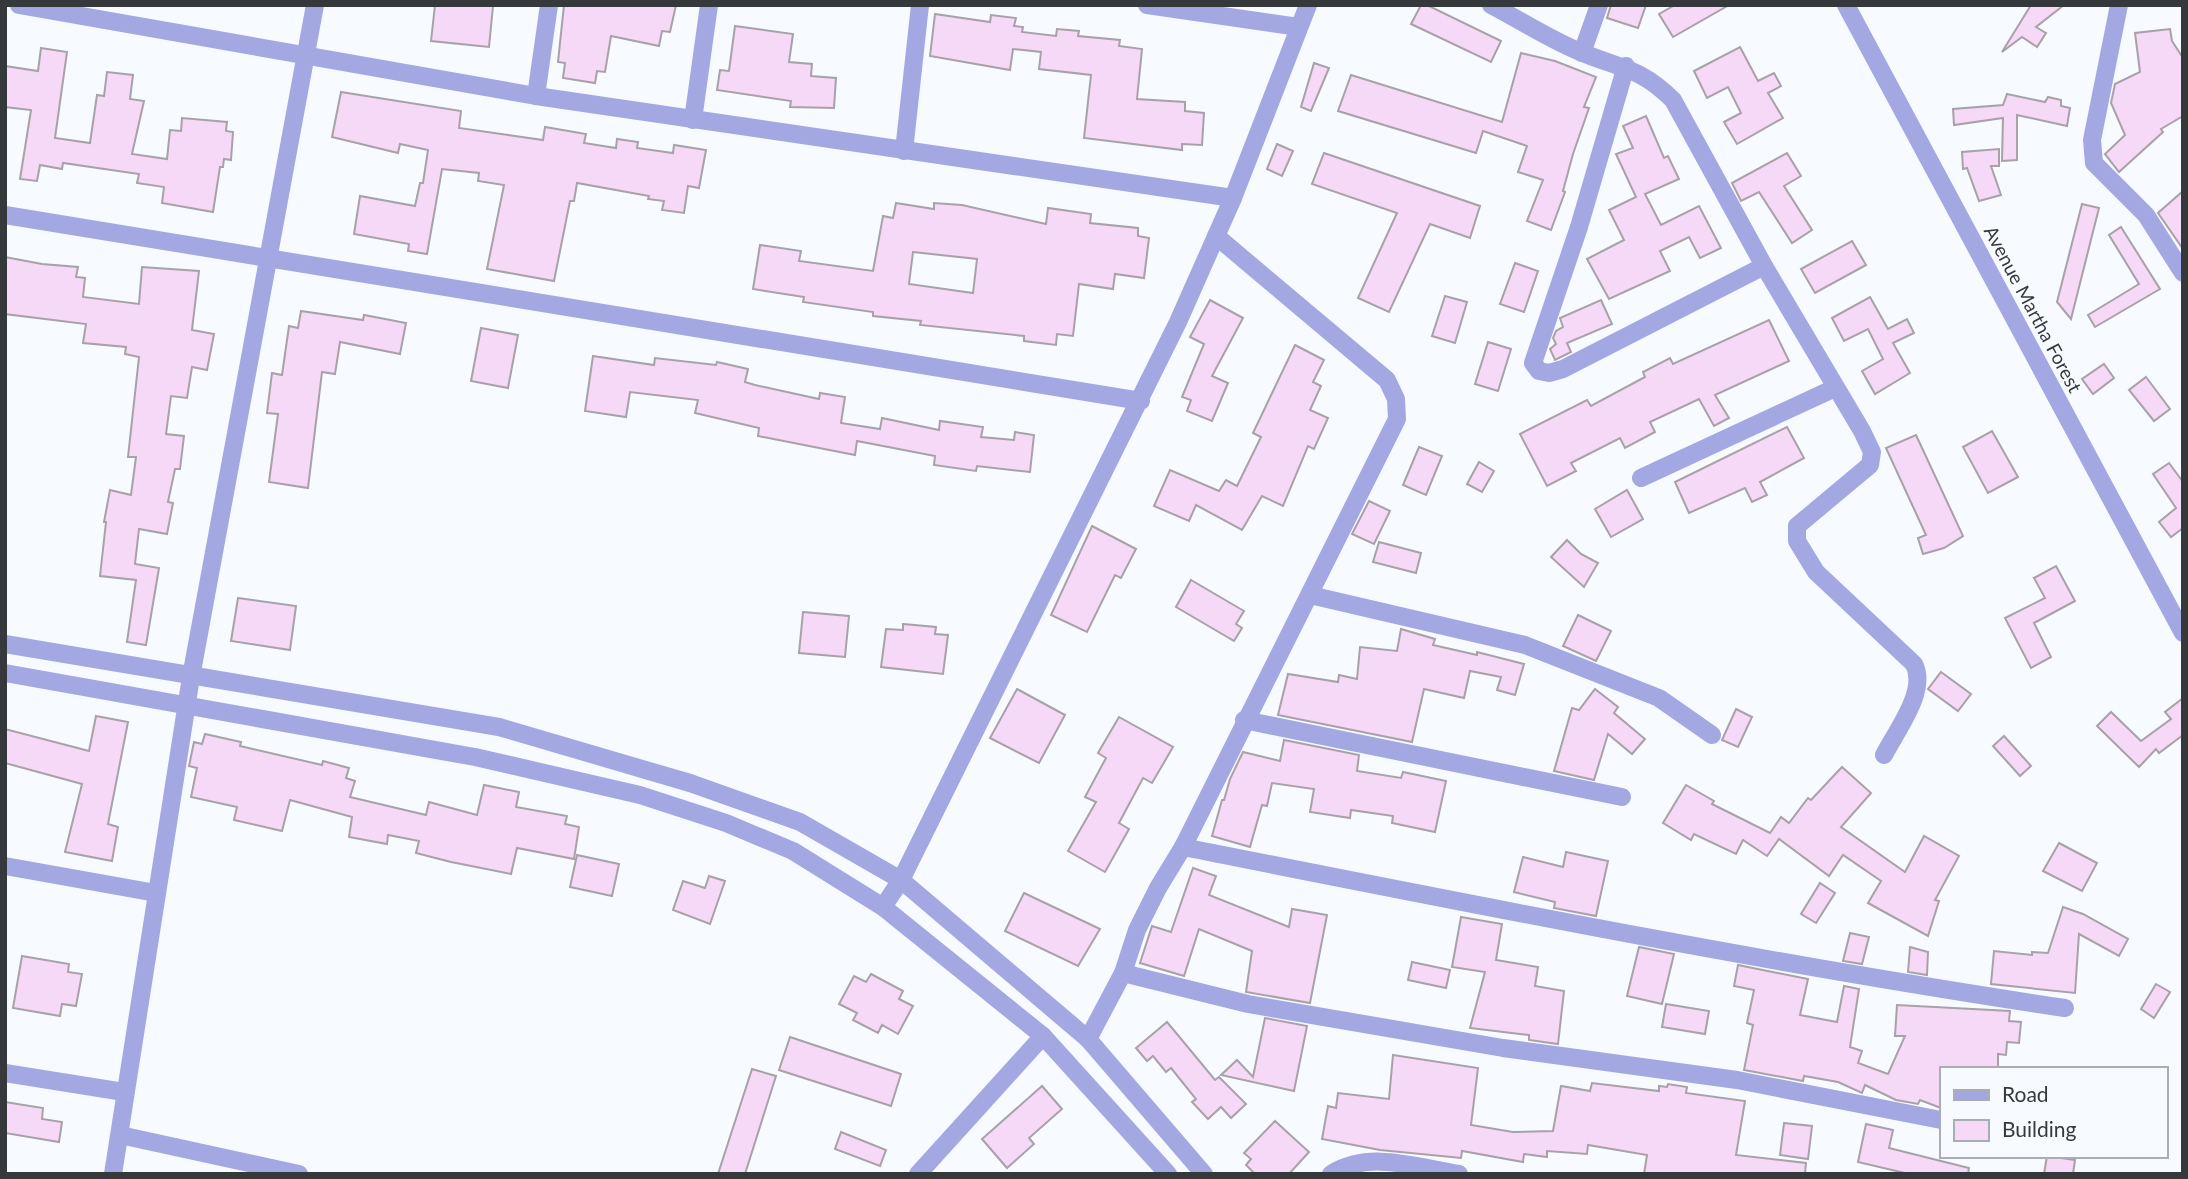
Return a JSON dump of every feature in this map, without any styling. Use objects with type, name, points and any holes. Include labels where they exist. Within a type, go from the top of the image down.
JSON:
[{"type":"street","points":[[19,5],[536,96],[1233,198]]},
{"type":"street","points":[[113,1174],[191,677],[315,5]]},
{"type":"street","points":[[536,96],[549,5]]},
{"type":"street","points":[[693,120],[709,5]]},
{"type":"street","points":[[904,151],[920,5]]},
{"type":"street","points":[[1147,5],[1299,27]]},
{"type":"street","points":[[883,907],[901,880],[1141,401],[1233,198],[1308,5]]},
{"type":"street","points":[[1492,5],[1583,53],[1626,66],[1655,82],[1673,100],[1764,266],[1872,452],[1871,465],[1797,526],[1797,541],[1816,572],[1914,664],[1919,674],[1916,691],[1884,755]]},
{"type":"street","points":[[1583,53],[1599,5]]},
{"type":"street","name":"Avenue Martha Forest","points":[[1846,5],[2183,633]]},
{"type":"street","points":[[2119,5],[2092,140],[2094,163],[2146,215],[2183,273]]},
{"type":"street","points":[[1626,66],[1579,227],[1534,363],[1539,371],[1549,373],[1563,369],[1764,266]]},
{"type":"street","points":[[5,215],[1141,401]]},
{"type":"street","points":[[1088,1039],[1123,973],[1137,930],[1183,847],[1244,720],[1310,595],[1397,419],[1396,399],[1387,380],[1216,236]]},
{"type":"street","points":[[1641,478],[1835,388]]},
{"type":"street","points":[[1310,595],[1525,645],[1659,698],[1712,735]]},
{"type":"street","points":[[5,645],[499,727],[690,783],[800,822],[901,880],[1088,1039],[1204,1174]]},
{"type":"street","points":[[5,673],[475,757],[640,795],[726,823],[793,851],[883,907],[1043,1036],[1168,1174]]},
{"type":"street","points":[[1244,720],[1622,797]]},
{"type":"street","points":[[1183,847],[1633,936],[1873,980],[2064,1008]]},
{"type":"street","points":[[5,866],[156,893]]},
{"type":"street","points":[[1123,973],[1248,1004],[1503,1048],[1737,1080],[1940,1120]]},
{"type":"street","points":[[929,1170],[1043,1036]]},
{"type":"street","points":[[5,1073],[124,1092]]},
{"type":"street","points":[[121,1135],[299,1174]]},
{"type":"street","points":[[1331,1174],[1346,1165],[1368,1159],[1459,1174]]},
{"type":"building","points":[[435,5],[493,6],[489,47],[431,41]]},
{"type":"building","points":[[564,5],[676,5],[670,32],[662,31],[659,46],[611,36],[605,72],[597,71],[595,83],[563,78],[565,63],[558,62]]},
{"type":"building","points":[[1421,5],[1427,5],[1501,41],[1491,62],[1411,24]]},
{"type":"building","points":[[1611,5],[1646,5],[1638,28],[1607,18]]},
{"type":"building","points":[[1675,5],[1729,5],[1673,37],[1659,14]]},
{"type":"building","points":[[2031,5],[2064,5],[2036,27],[2046,33],[2037,47],[2022,37],[2002,52]]},
{"type":"building","points":[[935,14],[990,22],[991,15],[1016,18],[1014,26],[1023,27],[1022,32],[1056,36],[1057,29],[1079,31],[1078,36],[1120,40],[1119,46],[1142,49],[1137,99],[1185,102],[1185,111],[1204,113],[1202,145],[1182,144],[1182,150],[1084,138],[1091,75],[1039,69],[1041,52],[1013,49],[1010,70],[930,56]]},
{"type":"building","points":[[735,26],[793,34],[789,62],[812,64],[811,76],[836,78],[834,108],[790,107],[791,101],[717,90],[720,70],[729,71]]},
{"type":"building","points":[[2170,29],[2172,41],[2183,58],[2183,116],[2161,129],[2163,132],[2119,172],[2105,154],[2125,135],[2111,103],[2115,84],[2140,72],[2135,33]]},
{"type":"building","points":[[1740,47],[1758,81],[1774,73],[1781,86],[1768,93],[1783,118],[1737,144],[1724,122],[1741,113],[1728,87],[1707,98],[1694,71]]},
{"type":"building","points":[[41,48],[67,52],[55,138],[90,143],[97,95],[104,96],[107,72],[133,75],[130,99],[144,101],[132,154],[167,159],[170,130],[181,131],[182,118],[227,122],[226,131],[233,132],[231,160],[224,159],[223,167],[220,167],[213,212],[162,203],[164,187],[137,183],[139,174],[63,163],[62,169],[40,165],[37,181],[20,179],[31,110],[5,107],[5,66],[38,71]]},
{"type":"building","points":[[1521,53],[1555,61],[1596,77],[1584,107],[1589,108],[1551,230],[1527,221],[1543,180],[1518,172],[1527,146],[1483,131],[1476,153],[1338,111],[1351,75],[1502,122]]},
{"type":"building","points":[[1314,63],[1329,68],[1311,111],[1301,107]]},
{"type":"building","points":[[341,92],[461,111],[459,128],[543,140],[545,127],[586,134],[584,143],[616,148],[617,139],[638,142],[637,148],[673,153],[674,145],[706,150],[699,188],[688,186],[684,213],[662,210],[664,201],[648,199],[649,196],[577,183],[574,201],[570,201],[554,281],[487,269],[504,185],[478,181],[479,173],[442,169],[427,254],[408,251],[409,244],[354,234],[360,196],[415,206],[420,183],[423,183],[428,150],[400,144],[398,153],[332,137]]},
{"type":"building","points":[[2007,94],[2045,102],[2048,97],[2061,100],[2061,106],[2070,108],[2067,126],[2017,115],[2017,160],[2002,161],[2003,118],[1954,125],[1953,109],[2003,105]]},
{"type":"building","points":[[1646,116],[1664,158],[1668,156],[1679,179],[1645,194],[1661,225],[1699,206],[1721,248],[1700,258],[1689,237],[1660,251],[1670,271],[1609,299],[1587,259],[1624,240],[1609,210],[1636,197],[1616,154],[1633,148],[1623,126]]},
{"type":"building","points":[[1277,144],[1293,151],[1282,176],[1267,169]]},
{"type":"building","points":[[1999,149],[1999,166],[1991,166],[2001,195],[1979,201],[1967,168],[1963,169],[1962,152]]},
{"type":"building","points":[[1324,153],[1480,206],[1470,238],[1430,224],[1389,312],[1358,298],[1397,213],[1312,184]]},
{"type":"building","points":[[1787,153],[1801,176],[1784,186],[1812,230],[1792,243],[1759,192],[1741,201],[1732,183]]},
{"type":"building","points":[[2183,191],[2183,249],[2158,213]]},
{"type":"building","points":[[896,203],[934,209],[934,203],[962,205],[1046,224],[1048,208],[1091,214],[1090,223],[1138,228],[1138,236],[1149,238],[1144,278],[1115,274],[1113,289],[1079,284],[1073,336],[1057,334],[1056,345],[1024,341],[1024,336],[920,325],[921,321],[873,316],[873,312],[803,302],[804,297],[753,289],[760,245],[801,251],[799,261],[873,271],[883,216],[893,218]],"holes":[[[913,252],[977,259],[973,293],[909,284]]]},
{"type":"building","points":[[2082,204],[2099,208],[2071,319],[2057,302]]},
{"type":"building","points":[[2121,227],[2160,289],[2095,327],[2088,315],[2139,284],[2109,235]]},
{"type":"building","points":[[1852,241],[1866,265],[1815,293],[1801,269]]},
{"type":"building","points":[[5,257],[78,267],[76,277],[85,278],[83,297],[139,304],[142,267],[199,271],[192,330],[214,334],[207,370],[192,367],[187,398],[171,396],[166,434],[184,436],[180,469],[175,469],[168,502],[173,503],[167,534],[139,529],[135,564],[159,568],[146,645],[127,642],[136,580],[100,576],[104,522],[110,490],[131,495],[136,457],[128,457],[139,357],[125,354],[126,347],[83,343],[86,324],[5,314]]},
{"type":"building","points":[[1515,263],[1538,271],[1524,312],[1500,304]]},
{"type":"building","points":[[1445,296],[1467,302],[1455,343],[1432,336]]},
{"type":"building","points":[[1870,297],[1888,329],[1907,319],[1914,333],[1893,343],[1910,373],[1875,394],[1862,371],[1883,359],[1868,329],[1844,341],[1832,318]]},
{"type":"building","points":[[1210,300],[1243,318],[1212,376],[1228,383],[1212,421],[1187,411],[1191,400],[1182,397],[1204,344],[1190,337]]},
{"type":"building","points":[[1601,300],[1612,324],[1567,343],[1571,352],[1555,360],[1550,349],[1556,344],[1553,338],[1556,331],[1563,327],[1560,318]]},
{"type":"building","points":[[301,311],[363,320],[364,315],[406,323],[400,354],[340,342],[335,374],[322,372],[308,488],[269,482],[278,414],[267,413],[272,373],[282,375],[289,326],[298,328]]},
{"type":"building","points":[[1769,320],[1789,361],[1715,395],[1729,418],[1714,426],[1699,399],[1650,422],[1655,432],[1625,448],[1620,438],[1571,463],[1576,471],[1547,486],[1520,434],[1587,400],[1591,406],[1645,377],[1643,372],[1670,358],[1673,364]]},
{"type":"building","points":[[481,328],[518,335],[508,388],[471,381]]},
{"type":"building","points":[[1488,342],[1511,349],[1498,391],[1475,384]]},
{"type":"building","points":[[1295,345],[1324,360],[1313,382],[1321,386],[1310,410],[1328,418],[1314,449],[1308,446],[1283,506],[1262,496],[1242,530],[1196,505],[1189,521],[1154,506],[1170,470],[1219,491],[1226,480],[1237,486],[1261,437],[1253,433]]},
{"type":"building","points":[[593,356],[654,365],[655,358],[716,365],[717,362],[748,369],[745,382],[755,385],[819,399],[820,393],[845,397],[841,423],[880,429],[882,418],[939,430],[940,421],[983,427],[981,437],[1014,440],[1015,432],[1034,435],[1030,472],[977,466],[976,471],[934,465],[935,456],[857,441],[855,455],[758,436],[759,428],[695,413],[698,400],[630,392],[626,417],[585,411]]},
{"type":"building","points":[[2104,364],[2114,378],[2093,394],[2082,379]]},
{"type":"building","points":[[2146,377],[2170,409],[2154,421],[2129,390]]},
{"type":"building","points":[[1787,427],[1804,458],[1760,482],[1767,495],[1752,502],[1745,488],[1689,513],[1675,482]]},
{"type":"building","points":[[1992,431],[2018,477],[1988,493],[1963,447]]},
{"type":"building","points":[[1916,435],[1963,536],[1944,548],[1923,554],[1918,538],[1926,535],[1886,448]]},
{"type":"building","points":[[1419,447],[1442,456],[1426,495],[1403,485]]},
{"type":"building","points":[[1479,462],[1494,471],[1482,492],[1467,484]]},
{"type":"building","points":[[2169,463],[2183,482],[2183,528],[2171,537],[2159,522],[2176,508],[2153,474]]},
{"type":"building","points":[[1627,490],[1643,519],[1611,537],[1595,509]]},
{"type":"building","points":[[1369,501],[1390,511],[1374,544],[1352,534]]},
{"type":"building","points":[[1092,526],[1136,549],[1121,578],[1115,575],[1087,632],[1051,615]]},
{"type":"building","points":[[1567,540],[1581,554],[1598,563],[1584,587],[1551,557]]},
{"type":"building","points":[[1379,542],[1421,553],[1416,573],[1373,562]]},
{"type":"building","points":[[2056,566],[2075,601],[2034,623],[2051,657],[2031,668],[2005,618],[2045,598],[2034,578]]},
{"type":"building","points":[[1191,580],[1244,611],[1236,624],[1242,628],[1234,641],[1176,607]]},
{"type":"building","points":[[238,598],[296,606],[290,650],[231,641]]},
{"type":"building","points":[[803,612],[849,616],[845,657],[799,653]]},
{"type":"building","points":[[1578,615],[1611,631],[1596,661],[1563,646]]},
{"type":"building","points":[[903,624],[936,627],[935,634],[948,635],[943,674],[881,667],[886,629],[903,630]]},
{"type":"building","points":[[1401,629],[1435,639],[1433,645],[1477,655],[1477,652],[1524,664],[1515,695],[1497,690],[1501,677],[1470,671],[1464,698],[1424,689],[1412,742],[1278,715],[1288,674],[1338,682],[1339,675],[1357,679],[1360,647],[1397,651]]},
{"type":"building","points":[[1941,672],[1971,694],[1958,711],[1928,689]]},
{"type":"building","points":[[1017,689],[1065,715],[1039,763],[990,738]]},
{"type":"building","points":[[1595,689],[1618,707],[1614,713],[1645,739],[1632,754],[1608,734],[1594,780],[1554,771],[1572,708],[1579,710]]},
{"type":"building","points":[[2183,698],[2183,735],[2159,753],[2156,749],[2139,767],[2097,726],[2111,712],[2141,741],[2171,719],[2165,712]]},
{"type":"building","points":[[1736,709],[1752,717],[1738,747],[1722,740]]},
{"type":"building","points":[[96,716],[128,722],[108,824],[118,827],[112,861],[65,852],[82,784],[5,763],[5,729],[89,751]]},
{"type":"building","points":[[1119,717],[1173,747],[1152,783],[1143,778],[1119,823],[1129,829],[1105,872],[1068,851],[1096,802],[1085,797],[1106,758],[1098,753]]},
{"type":"building","points":[[205,734],[241,742],[240,746],[322,765],[323,761],[349,768],[346,778],[355,781],[350,797],[426,815],[429,802],[477,815],[484,785],[519,792],[516,807],[567,816],[565,824],[579,827],[574,859],[517,848],[511,874],[451,862],[416,853],[419,841],[388,835],[387,844],[349,837],[352,817],[290,800],[282,831],[234,820],[237,807],[191,797],[197,768],[189,766],[194,742],[202,744]]},
{"type":"building","points":[[2004,736],[2031,766],[2020,776],[1993,746]]},
{"type":"building","points":[[1284,740],[1359,755],[1357,771],[1401,778],[1403,772],[1446,781],[1435,832],[1392,823],[1393,816],[1351,810],[1350,818],[1310,812],[1314,789],[1272,783],[1267,806],[1262,805],[1250,847],[1212,836],[1222,800],[1243,752],[1280,761]]},
{"type":"building","points":[[1842,767],[1871,793],[1841,827],[1905,872],[1924,836],[1959,856],[1935,900],[1939,901],[1928,936],[1868,903],[1881,881],[1843,855],[1829,876],[1779,839],[1767,856],[1743,840],[1736,854],[1694,834],[1691,840],[1663,823],[1686,785],[1714,801],[1712,804],[1770,833],[1781,817],[1789,823],[1808,798],[1811,800]]},
{"type":"building","points":[[2059,843],[2097,863],[2082,891],[2043,871]]},
{"type":"building","points":[[1566,852],[1608,861],[1596,916],[1554,908],[1555,902],[1514,892],[1523,857],[1563,867]]},
{"type":"building","points":[[577,855],[619,864],[612,896],[570,887]]},
{"type":"building","points":[[1193,868],[1216,876],[1209,895],[1289,927],[1292,909],[1327,915],[1310,1003],[1246,992],[1252,951],[1199,929],[1184,976],[1140,963],[1152,926],[1171,932]]},
{"type":"building","points":[[709,876],[725,881],[710,924],[673,910],[683,881],[705,888]]},
{"type":"building","points":[[1820,883],[1835,893],[1816,923],[1801,914]]},
{"type":"building","points":[[1024,893],[1100,929],[1078,966],[1005,931]]},
{"type":"building","points":[[2063,907],[2083,914],[2128,939],[2119,956],[2079,934],[2075,993],[1991,984],[1994,951],[2032,955],[2032,952],[2048,953]]},
{"type":"building","points":[[1461,917],[1502,924],[1496,960],[1538,967],[1535,986],[1564,991],[1558,1044],[1529,1040],[1529,1035],[1470,1028],[1485,972],[1452,967]]},
{"type":"building","points":[[1850,933],[1869,937],[1862,964],[1843,961]]},
{"type":"building","points":[[1639,947],[1674,954],[1662,1004],[1627,996]]},
{"type":"building","points":[[1910,947],[1928,952],[1927,975],[1908,972]]},
{"type":"building","points":[[22,956],[69,964],[68,972],[82,974],[76,1006],[62,1004],[60,1016],[13,1008]]},
{"type":"building","points":[[1412,962],[1450,970],[1446,988],[1408,980]]},
{"type":"building","points":[[1738,965],[1808,979],[1800,1015],[1837,1022],[1844,986],[1859,989],[1850,1047],[1862,1051],[1858,1063],[1888,1074],[1905,1036],[1895,1036],[1897,1005],[2010,1011],[2009,1021],[2021,1022],[2019,1043],[2007,1042],[2006,1055],[1998,1054],[1998,1067],[1940,1067],[1940,1108],[1920,1100],[1918,1104],[1896,1100],[1865,1085],[1862,1093],[1838,1082],[1804,1076],[1803,1081],[1744,1070],[1753,1025],[1747,1023],[1754,990],[1734,986]]},
{"type":"building","points":[[871,974],[903,991],[899,999],[913,1006],[898,1034],[882,1025],[878,1033],[853,1020],[857,1013],[839,1004],[854,976],[866,982]]},
{"type":"building","points":[[2156,984],[2170,992],[2154,1018],[2141,1009]]},
{"type":"building","points":[[1666,1004],[1709,1011],[1705,1034],[1662,1027]]},
{"type":"building","points":[[1265,1018],[1307,1026],[1294,1091],[1221,1075],[1237,1060],[1253,1077]]},
{"type":"building","points":[[1167,1022],[1215,1080],[1219,1077],[1246,1104],[1231,1118],[1221,1107],[1208,1119],[1192,1102],[1196,1099],[1171,1068],[1166,1072],[1153,1056],[1147,1061],[1136,1048]]},
{"type":"building","points":[[790,1037],[901,1074],[891,1106],[779,1070]]},
{"type":"building","points":[[1393,1055],[1478,1068],[1471,1125],[1513,1132],[1553,1131],[1561,1086],[1590,1091],[1592,1083],[1659,1091],[1659,1086],[1667,1087],[1668,1084],[1687,1087],[1686,1093],[1745,1101],[1736,1155],[1806,1163],[1805,1174],[1644,1174],[1647,1155],[1588,1145],[1587,1154],[1547,1151],[1547,1157],[1524,1154],[1523,1162],[1462,1151],[1461,1158],[1380,1150],[1322,1139],[1328,1106],[1336,1108],[1338,1093],[1389,1099]]},
{"type":"building","points":[[752,1069],[776,1076],[745,1174],[718,1174]]},
{"type":"building","points":[[1042,1086],[1062,1109],[1029,1138],[1034,1144],[1007,1168],[982,1139]]},
{"type":"building","points":[[5,1102],[43,1108],[42,1119],[62,1122],[59,1142],[5,1133]]},
{"type":"building","points":[[1275,1121],[1309,1152],[1289,1174],[1255,1174],[1246,1165],[1251,1159],[1244,1153]]},
{"type":"building","points":[[1784,1123],[1812,1126],[1808,1159],[1780,1155]]},
{"type":"building","points":[[1866,1124],[1893,1130],[1889,1148],[1969,1168],[1968,1174],[1909,1174],[1858,1162]]},
{"type":"building","points":[[841,1132],[886,1150],[880,1166],[835,1149]]},
{"type":"building","points":[[2047,1158],[2075,1160],[2073,1174],[2044,1174]]}]
